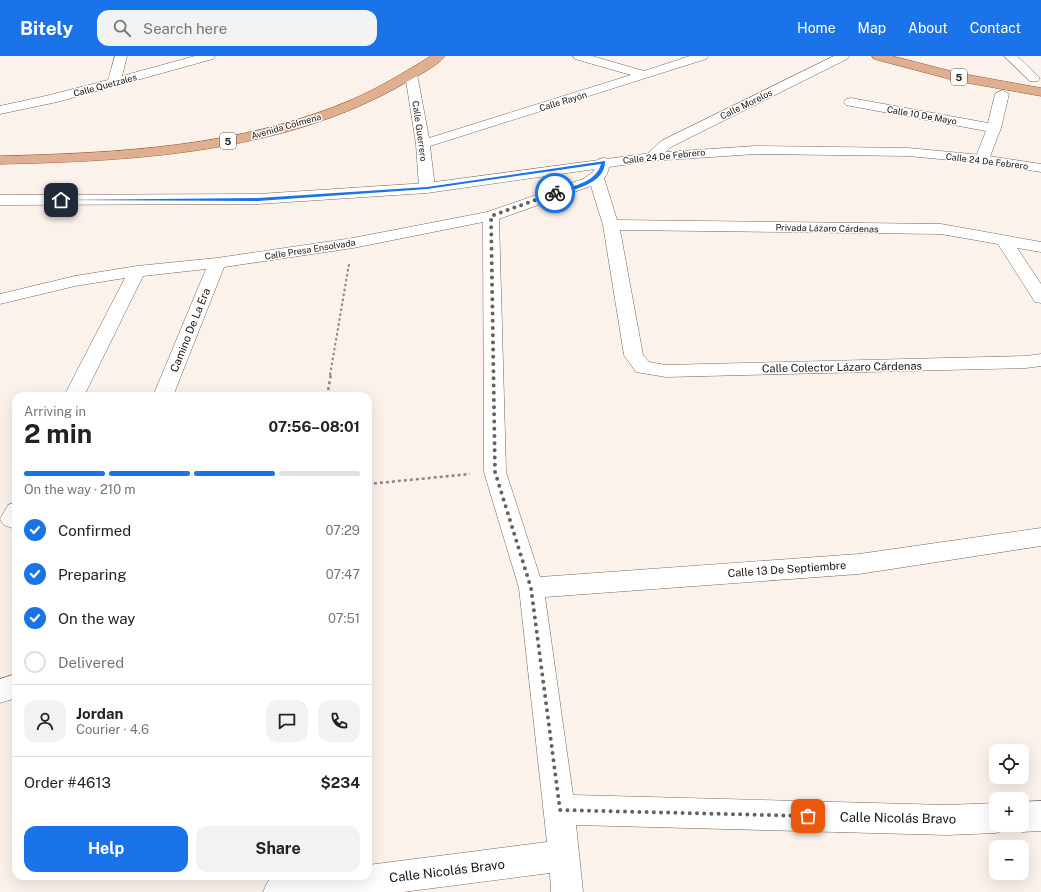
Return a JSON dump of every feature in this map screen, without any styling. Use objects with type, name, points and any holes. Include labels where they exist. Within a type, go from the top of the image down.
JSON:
[{"type":"main road","name":"Avenida Colmena","points":[[0,160],[50,159],[143,153],[238,139],[296,124],[345,108],[411,74],[439,56]]},
{"type":"main road","name":"5","points":[[878,56],[957,77],[1041,92]]},
{"type":"main road","name":"5","points":[[918,56],[1038,79]]},
{"type":"main road","name":"Avenida Colmena","points":[[0,150],[49,150],[136,144],[206,134],[280,117],[302,108]]},
{"type":"street","points":[[114,82],[121,56]]},
{"type":"street","name":"Calle Quetzales","points":[[0,110],[52,99],[209,56]]},
{"type":"street","points":[[579,56],[645,75]]},
{"type":"street","name":"Calle Rayón","points":[[423,144],[702,56]]},
{"type":"street","name":"Calle Morelos","points":[[651,157],[666,144],[843,56]]},
{"type":"street","points":[[1010,56],[1038,79]]},
{"type":"street","name":"Calle Guerrero","points":[[411,74],[423,144],[427,188]]},
{"type":"street","points":[[982,159],[994,128],[1002,94]]},
{"type":"street","name":"Calle 10 De Mayo","points":[[851,102],[994,128]]},
{"type":"street","name":"Calle 24 De Febrero","points":[[0,200],[258,199],[427,188],[604,162],[718,151],[908,152],[982,159],[1041,168]]},
{"type":"street","points":[[604,162],[602,170],[596,178],[611,225]]},
{"type":"street","name":"Calle Presa Ensolvada","points":[[2,301],[75,282],[137,270],[216,263],[353,243],[491,216],[596,178]]},
{"type":"street","points":[[491,216],[495,472],[531,588],[560,810],[567,892]]},
{"type":"street","name":"Privada Lázaro Cárdenas","points":[[611,225],[941,229],[1041,247]]},
{"type":"street","name":"Calle Colector Lázaro Cárdenas","points":[[611,225],[634,355],[643,368],[666,371],[1026,362],[1041,360]]},
{"type":"street","points":[[1004,240],[1041,298]]},
{"type":"street","name":"Camino De La Era","points":[[165,392],[216,263]]},
{"type":"street","points":[[76,392],[137,270]]},
{"type":"street","name":"Calle 13 De Septiembre","points":[[531,588],[859,564],[1041,537]]},
{"type":"street","points":[[0,691],[12,687]]},
{"type":"street","name":"Calle Nicolás Bravo","points":[[560,810],[947,820],[989,818]]},
{"type":"street","points":[[1029,817],[1041,816]]},
{"type":"street","name":"Calle Nicolás Bravo","points":[[279,886],[359,887],[563,856]]},
{"type":"path","points":[[328,392],[353,243]]},
{"type":"path","points":[[372,484],[495,472]]},
{"type":"way so far","points":[[555,193],[491,216],[495,472],[531,588],[560,810],[808,816]]},
{"type":"route","points":[[61,200],[258,199],[427,188],[604,162],[600,174],[596,178],[555,193]]}]
